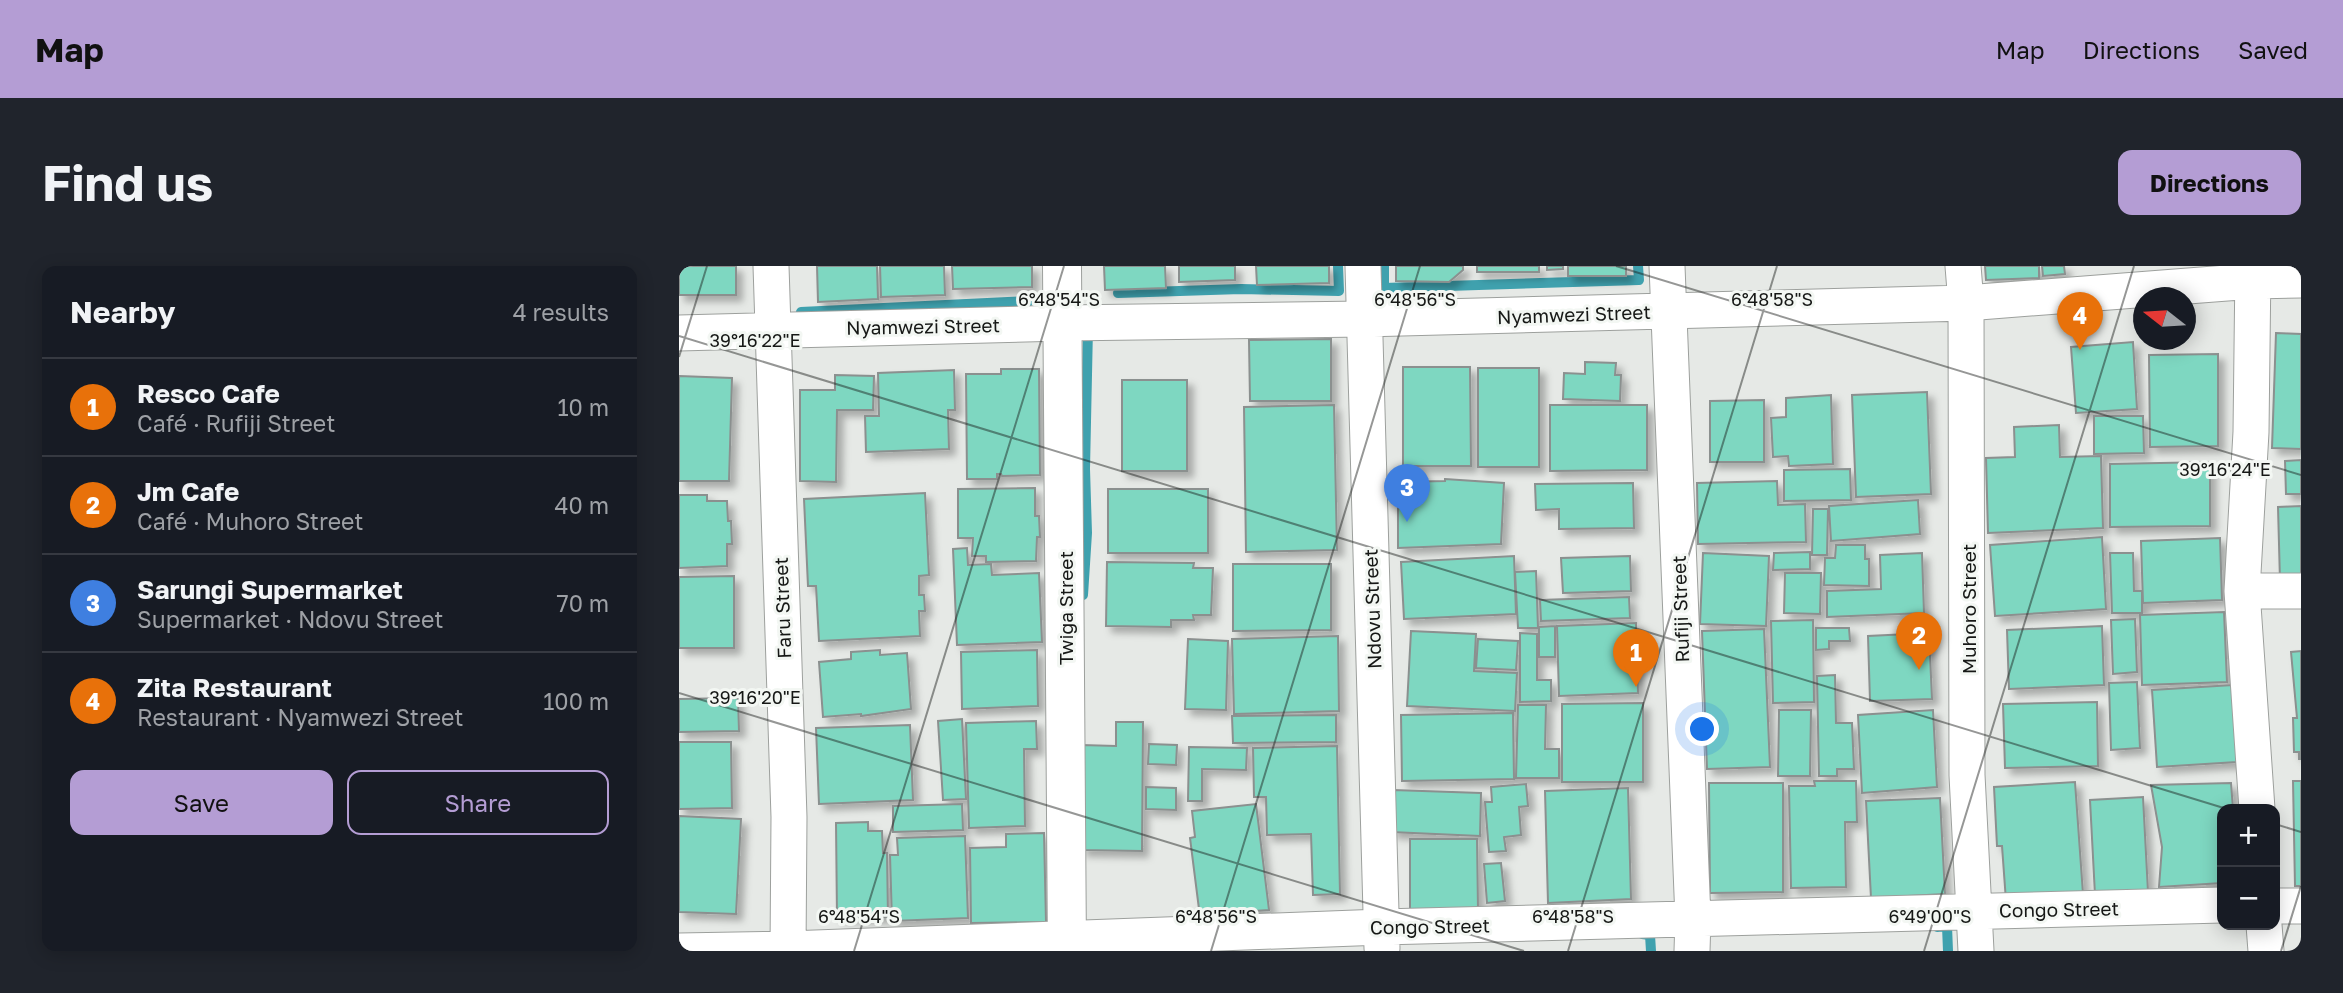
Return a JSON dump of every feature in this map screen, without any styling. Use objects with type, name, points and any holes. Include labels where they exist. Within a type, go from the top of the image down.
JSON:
[{"type":"street","name":"Faru Street","points":[[771,266],[789,817],[788,950]]},
{"type":"street","name":"Twiga Street","points":[[1062,266],[1067,944]]},
{"type":"street","name":"Ndovu Street","points":[[1363,266],[1382,939]]},
{"type":"street","name":"Rufiji Street","points":[[1667,266],[1693,935]]},
{"type":"street","name":"Muhoro Street","points":[[1963,266],[1966,303],[1967,775],[1976,951]]},
{"type":"street","name":"Nyamwezi Street","points":[[679,333],[1966,303],[2253,274],[2301,280]]},
{"type":"street","points":[[2253,274],[2252,432],[2242,591],[2257,804]]},
{"type":"street","points":[[2242,591],[2301,591]]},
{"type":"street","name":"Congo Street","points":[[679,951],[1693,935],[1974,910],[2217,905]]},
{"type":"street","points":[[2280,905],[2301,906]]},
{"type":"street","points":[[2265,930],[2266,951]]},
{"type":"building","points":[[679,266],[736,266],[736,295],[679,295]]},
{"type":"building","points":[[817,266],[877,266],[878,299],[818,302]]},
{"type":"building","points":[[880,266],[944,266],[945,295],[881,297]]},
{"type":"building","points":[[952,266],[1032,266],[1032,287],[953,289]]},
{"type":"building","points":[[1104,266],[1165,266],[1166,288],[1105,290]]},
{"type":"building","points":[[1179,266],[1235,266],[1235,280],[1179,282]]},
{"type":"building","points":[[1256,266],[1329,266],[1329,283],[1257,285]]},
{"type":"building","points":[[1396,266],[1463,266],[1463,270],[1449,282],[1396,281]]},
{"type":"building","points":[[1477,266],[1539,266],[1539,272],[1477,272]]},
{"type":"building","points":[[1547,266],[1563,266],[1563,269],[1547,270]]},
{"type":"building","points":[[1568,266],[1626,266],[1626,276],[1568,276]]},
{"type":"building","points":[[1985,266],[2039,266],[2039,278],[1986,280]]},
{"type":"building","points":[[2042,266],[2064,266],[2065,274],[2043,276]]},
{"type":"building","points":[[2276,333],[2301,334],[2301,449],[2272,448]]},
{"type":"building","points":[[1331,339],[1331,401],[1250,401],[1249,340]]},
{"type":"building","points":[[2133,342],[2137,409],[2076,413],[2071,347]]},
{"type":"building","points":[[2218,354],[2218,446],[2150,447],[2149,355]]},
{"type":"building","points":[[1585,362],[1616,363],[1615,375],[1621,375],[1620,401],[1563,399],[1564,373],[1585,374]]},
{"type":"building","points":[[1403,367],[1470,367],[1471,466],[1403,466]]},
{"type":"building","points":[[1478,368],[1539,368],[1539,467],[1478,467]]},
{"type":"building","points":[[1001,369],[1039,369],[1040,475],[997,474],[997,479],[967,479],[966,374],[1001,374]]},
{"type":"building","points":[[954,370],[955,410],[948,410],[949,449],[866,452],[865,416],[879,416],[878,373]]},
{"type":"building","points":[[835,375],[874,376],[873,410],[837,410],[836,482],[800,481],[800,390],[835,390]]},
{"type":"building","points":[[679,376],[732,378],[729,481],[679,481]]},
{"type":"building","points":[[1122,380],[1187,380],[1187,471],[1122,471]]},
{"type":"building","points":[[1927,392],[1931,494],[1856,497],[1852,395]]},
{"type":"building","points":[[1831,395],[1833,464],[1789,466],[1788,456],[1773,457],[1771,418],[1786,417],[1786,398]]},
{"type":"building","points":[[1764,400],[1764,462],[1710,462],[1710,401]]},
{"type":"building","points":[[1334,405],[1337,550],[1246,552],[1244,407]]},
{"type":"building","points":[[1550,405],[1647,405],[1647,470],[1550,471]]},
{"type":"building","points":[[2094,416],[2143,416],[2144,453],[2094,454]]},
{"type":"building","points":[[2059,425],[2060,457],[2101,456],[2103,528],[1988,533],[1986,458],[2015,457],[2014,427]]},
{"type":"building","points":[[2301,460],[2301,494],[2286,494],[2285,461]]},
{"type":"building","points":[[2210,462],[2210,526],[2110,527],[2110,464]]},
{"type":"building","points":[[1850,469],[1851,500],[1784,501],[1784,470]]},
{"type":"building","points":[[1445,479],[1504,483],[1501,544],[1398,548],[1398,482]]},
{"type":"building","points":[[1777,481],[1778,505],[1805,504],[1806,542],[1698,544],[1697,483]]},
{"type":"building","points":[[1633,483],[1634,528],[1559,529],[1559,509],[1536,510],[1535,484]]},
{"type":"building","points":[[1035,488],[1035,516],[1039,516],[1040,537],[1037,537],[1036,561],[986,562],[986,556],[972,556],[973,538],[958,538],[958,489]]},
{"type":"building","points":[[1108,489],[1208,489],[1208,553],[1108,553]]},
{"type":"building","points":[[925,493],[929,575],[919,576],[919,595],[924,595],[925,611],[919,611],[920,636],[819,641],[816,586],[808,586],[804,499]]},
{"type":"building","points":[[679,495],[707,495],[707,501],[727,501],[732,544],[727,544],[727,566],[679,568]]},
{"type":"building","points":[[1918,500],[1920,534],[1831,541],[1829,506]]},
{"type":"building","points":[[2301,506],[2301,581],[2280,581],[2278,507]]},
{"type":"building","points":[[1813,509],[1828,509],[1827,555],[1812,555]]},
{"type":"building","points":[[2102,537],[2106,609],[1995,616],[1990,545]]},
{"type":"building","points":[[2220,538],[2222,600],[2143,603],[2141,541]]},
{"type":"building","points":[[1836,545],[1865,545],[1865,559],[1869,559],[1869,586],[1824,585],[1825,558],[1835,558]]},
{"type":"building","points":[[967,548],[968,565],[991,564],[992,575],[1039,573],[1042,642],[957,645],[953,549]]},
{"type":"building","points":[[1810,552],[1810,569],[1773,570],[1774,553]]},
{"type":"building","points":[[1703,553],[1769,556],[1766,626],[1700,624]]},
{"type":"building","points":[[1922,553],[1924,613],[1827,617],[1827,591],[1881,589],[1880,555]]},
{"type":"building","points":[[2110,553],[2133,553],[2134,591],[2142,591],[2142,613],[2112,613]]},
{"type":"building","points":[[1514,556],[1516,614],[1404,619],[1401,562]]},
{"type":"building","points":[[1630,556],[1631,591],[1563,593],[1561,558]]},
{"type":"building","points":[[1107,562],[1194,563],[1193,568],[1213,568],[1211,615],[1193,615],[1194,620],[1171,620],[1171,627],[1106,626]]},
{"type":"building","points":[[1233,564],[1331,564],[1331,630],[1233,631]]},
{"type":"building","points":[[1536,571],[1538,628],[1518,628],[1515,572]]},
{"type":"building","points":[[1785,573],[1821,573],[1820,614],[1784,613]]},
{"type":"building","points":[[734,576],[734,648],[679,648],[679,577]]},
{"type":"building","points":[[1629,597],[1630,618],[1541,621],[1540,600]]},
{"type":"building","points":[[2224,612],[2227,682],[2142,685],[2140,615]]},
{"type":"building","points":[[2135,619],[2137,672],[2113,674],[2111,620]]},
{"type":"building","points":[[1813,620],[1814,702],[1773,703],[1771,621]]},
{"type":"building","points":[[1636,623],[1638,693],[1559,696],[1557,626]]},
{"type":"building","points":[[1555,626],[1555,657],[1539,657],[1539,627]]},
{"type":"building","points":[[2102,626],[2104,685],[2009,689],[2007,630]]},
{"type":"building","points":[[1816,628],[1849,628],[1850,641],[1829,641],[1829,649],[1816,650]]},
{"type":"building","points":[[1764,629],[1770,767],[1707,769],[1702,631]]},
{"type":"building","points":[[1411,631],[1476,634],[1474,671],[1517,673],[1515,711],[1407,706]]},
{"type":"building","points":[[1520,633],[1537,634],[1537,680],[1551,680],[1551,701],[1520,702]]},
{"type":"building","points":[[1929,633],[1932,699],[1870,701],[1868,636]]},
{"type":"building","points":[[1338,636],[1339,711],[1234,714],[1232,639]]},
{"type":"building","points":[[1188,639],[1228,641],[1226,710],[1185,709]]},
{"type":"building","points":[[1478,639],[1518,641],[1516,670],[1476,668]]},
{"type":"building","points":[[880,650],[880,655],[907,653],[911,709],[861,716],[823,717],[819,662],[851,659],[851,652]]},
{"type":"building","points":[[1037,650],[1038,706],[962,709],[961,652]]},
{"type":"building","points":[[2301,651],[2299,759],[2299,752],[2294,752],[2293,718],[2297,718],[2291,652]]},
{"type":"building","points":[[1835,675],[1836,723],[1852,723],[1854,769],[1837,769],[1837,776],[1819,776],[1817,676]]},
{"type":"building","points":[[2137,682],[2140,748],[2111,750],[2109,683]]},
{"type":"building","points":[[2233,685],[2237,762],[2157,767],[2152,690]]},
{"type":"building","points":[[738,698],[739,731],[679,732],[679,699]]},
{"type":"building","points":[[2097,702],[2098,766],[2005,768],[2003,704]]},
{"type":"building","points":[[1643,703],[1643,782],[1562,782],[1562,704]]},
{"type":"building","points":[[1518,705],[1546,705],[1545,749],[1559,749],[1559,778],[1516,778]]},
{"type":"building","points":[[1779,710],[1811,710],[1810,776],[1778,776]]},
{"type":"building","points":[[1933,710],[1937,787],[1862,793],[1858,715]]},
{"type":"building","points":[[1513,713],[1514,779],[1402,781],[1401,715]]},
{"type":"building","points":[[1336,715],[1336,742],[1233,743],[1232,716]]},
{"type":"building","points":[[962,719],[966,799],[943,800],[938,721]]},
{"type":"building","points":[[1036,721],[1037,749],[1024,749],[1025,826],[969,828],[966,723]]},
{"type":"building","points":[[1116,722],[1143,722],[1142,851],[1081,850],[1082,745],[1116,746]]},
{"type":"building","points":[[910,725],[913,800],[819,804],[816,728]]},
{"type":"building","points":[[679,742],[731,742],[732,808],[679,809]]},
{"type":"building","points":[[1149,744],[1177,745],[1176,765],[1148,764]]},
{"type":"building","points":[[1337,746],[1340,894],[1313,895],[1311,834],[1267,835],[1266,797],[1254,797],[1253,748]]},
{"type":"building","points":[[1189,747],[1247,748],[1246,770],[1202,769],[1202,801],[1188,801]]},
{"type":"building","points":[[1814,781],[1856,781],[1857,822],[1845,822],[1846,887],[1791,888],[1789,786],[1815,786]]},
{"type":"building","points":[[2293,781],[2301,781],[2301,886],[2295,886]]},
{"type":"building","points":[[2075,782],[2083,894],[2006,901],[2002,846],[1997,846],[1994,787]]},
{"type":"building","points":[[1709,783],[1783,783],[1783,892],[1710,893]]},
{"type":"building","points":[[2231,783],[2233,804],[2217,804],[2217,883],[2159,887],[2162,847],[2151,785]]},
{"type":"building","points":[[1526,784],[1528,806],[1519,807],[1521,835],[1504,837],[1506,851],[1489,852],[1485,802],[1492,802],[1491,787]]},
{"type":"building","points":[[1146,787],[1176,788],[1176,810],[1146,809]]},
{"type":"building","points":[[1628,788],[1631,899],[1548,903],[1545,791]]},
{"type":"building","points":[[1393,790],[1481,793],[1480,836],[1391,832]]},
{"type":"building","points":[[2143,797],[2148,892],[2095,895],[2090,800]]},
{"type":"building","points":[[1940,798],[1945,894],[1871,898],[1866,801]]},
{"type":"building","points":[[962,804],[963,830],[893,832],[893,806]]},
{"type":"building","points":[[1256,804],[1269,910],[1255,911],[1257,920],[1200,917],[1190,838],[1195,837],[1192,811]]},
{"type":"building","points":[[679,816],[741,819],[736,914],[679,912]]},
{"type":"building","points":[[868,822],[868,831],[882,831],[883,853],[887,853],[888,917],[837,917],[836,823]]},
{"type":"building","points":[[1044,833],[1046,922],[971,923],[970,848],[1006,847],[1006,834]]},
{"type":"building","points":[[965,836],[968,918],[892,921],[890,855],[898,855],[897,838]]},
{"type":"building","points":[[1410,839],[1477,839],[1478,909],[1410,909]]},
{"type":"building","points":[[1501,863],[1505,901],[1487,903],[1484,864]]},
{"type":"waterway","points":[[1118,293],[1241,289],[1339,291],[1338,266]]},
{"type":"waterway","points":[[1384,266],[1384,288],[1639,280],[1638,266]]},
{"type":"waterway","points":[[801,312],[1030,301]]},
{"type":"waterway","points":[[1083,595],[1087,533],[1085,469],[1088,328]]},
{"type":"waterway","points":[[1937,927],[1947,926],[1948,951]]},
{"type":"waterway","points":[[1642,934],[1650,935],[1651,951]]},
{"type":"place","name":"Zita Restaurant","points":[[2080,350]]},
{"type":"place","name":"Sarungi Supermarket","points":[[1407,522]]},
{"type":"place","name":"Jm Cafe","points":[[1919,670]]},
{"type":"place","name":"Resco Cafe","points":[[1636,687]]}]
